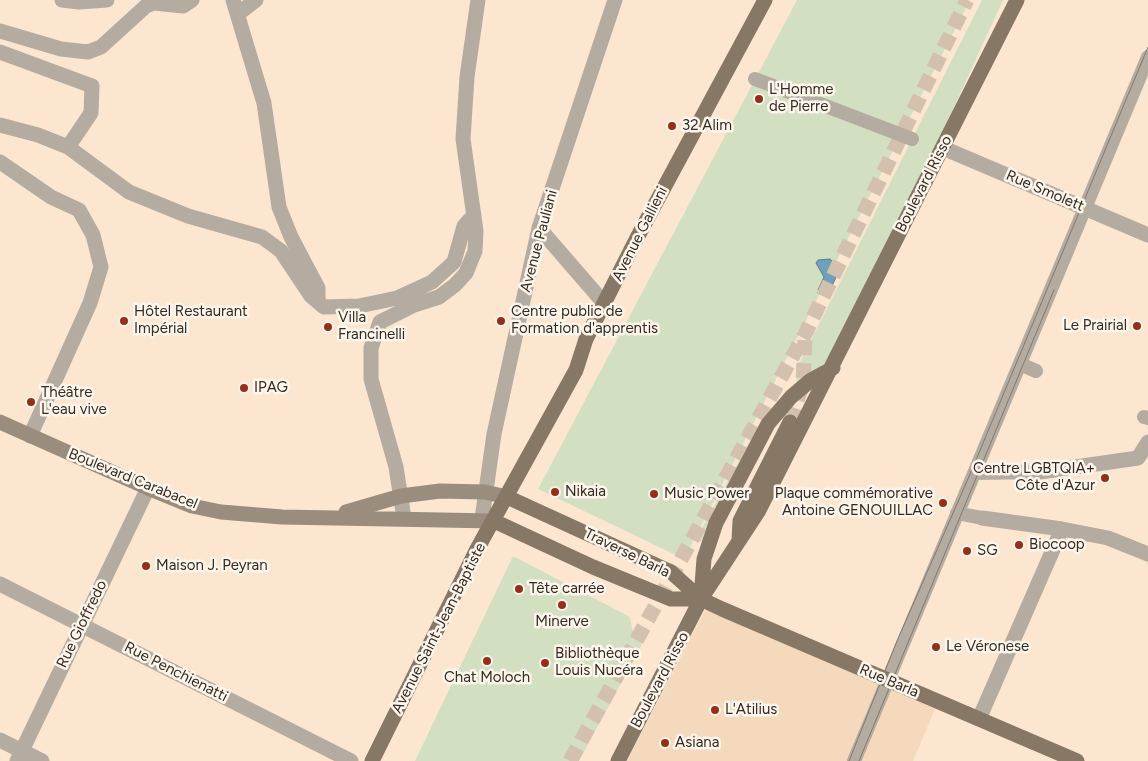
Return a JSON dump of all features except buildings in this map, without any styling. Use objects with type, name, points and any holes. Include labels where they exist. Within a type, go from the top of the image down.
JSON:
[{"type":"main road","name":"Avenue Gallieni","points":[[508,497],[576,370],[586,339],[642,227],[765,0]]},
{"type":"main road","name":"Boulevard Risso","points":[[618,761],[701,599],[738,541],[752,525],[833,368],[1017,0]]},
{"type":"main road","name":"Boulevard Risso","points":[[701,599],[704,559],[716,523],[768,424],[791,397],[811,380],[833,368]]},
{"type":"main road","name":"Boulevard Carabacel","points":[[0,422],[192,506],[221,512],[282,517],[332,516],[488,520]]},
{"type":"main road","points":[[738,541],[740,521],[790,422]]},
{"type":"main road","name":"Boulevard Carabacel","points":[[332,516],[401,496],[440,491],[486,492]]},
{"type":"main road","points":[[486,492],[508,497]]},
{"type":"main road","name":"Avenue Saint-Jean-Baptiste","points":[[372,761],[476,551],[488,520],[508,497]]},
{"type":"main road","name":"Traverse Barla","points":[[508,497],[670,572],[701,599]]},
{"type":"main road","name":"Traverse Barla","points":[[488,520],[670,599],[701,599]]},
{"type":"main road","name":"Rue Barla","points":[[701,599],[1077,761]]},
{"type":"street","points":[[62,0],[79,2],[107,0]]},
{"type":"street","points":[[0,31],[61,49],[88,52],[101,48],[146,6],[154,3],[183,6],[192,0]]},
{"type":"street","points":[[256,0],[236,6],[264,103],[279,207],[291,238],[318,288],[318,302]]},
{"type":"street","points":[[404,518],[396,467],[371,379],[371,348],[380,322],[414,305],[439,297],[455,285],[466,272],[475,251],[476,231],[463,139],[466,77],[478,0]]},
{"type":"street","name":"Avenue Pauliani","points":[[488,520],[486,492],[494,434],[539,228],[614,0]]},
{"type":"street","points":[[0,52],[92,86],[91,113],[68,147]]},
{"type":"street","points":[[854,761],[1085,207],[1145,74],[1148,57]]},
{"type":"street","points":[[755,79],[912,139]]},
{"type":"street","points":[[0,125],[38,135],[68,147],[129,192],[188,216],[262,238],[281,251],[318,302],[324,307],[360,306],[397,298],[432,282],[454,262],[464,226],[474,215]]},
{"type":"street","name":"Rue Smolett","points":[[943,148],[1148,235]]},
{"type":"street","points":[[0,162],[50,197],[80,210],[93,235],[101,267],[90,303],[30,436]]},
{"type":"street","points":[[539,228],[604,303]]},
{"type":"street","points":[[1020,364],[1036,371]]},
{"type":"street","points":[[974,473],[1040,472],[1138,458],[1148,442]]},
{"type":"street","name":"Rue Gioffredo","points":[[19,756],[148,488]]},
{"type":"street","points":[[957,513],[1108,538],[1148,554]]},
{"type":"street","points":[[979,719],[1062,529]]},
{"type":"street","name":"Rue Penchienatti","points":[[0,584],[351,761]]},
{"type":"street","points":[[0,740],[19,756],[42,761]]},
{"type":"shaded area","points":[[708,605],[935,709],[913,761],[627,761]]},
{"type":"green space","points":[[797,0],[970,0],[684,559],[538,489]]},
{"type":"green space","points":[[982,0],[1003,0],[949,118],[830,358],[814,373],[796,385],[799,364]]},
{"type":"green space","points":[[775,408],[706,542],[695,541],[767,410]]},
{"type":"green space","name":"Bibliothèque Louis Nucéra","points":[[513,556],[630,617],[633,633],[643,642],[579,761],[415,761]]},
{"type":"water","points":[[830,259],[840,269],[830,290],[818,290],[824,277],[816,263],[818,260]]},
{"type":"tunnel","points":[[570,761],[806,332],[967,0]]},
{"type":"tunnel","points":[[790,422],[803,383],[805,336]]},
{"type":"tram line","points":[[849,761],[897,641],[971,472],[1148,47]]},
{"type":"tram line","points":[[859,761],[1054,290]]},
{"type":"place","name":"L'Homme de Pierre","points":[[759,99]]},
{"type":"place","name":"32 Alim","points":[[672,126]]},
{"type":"place","name":"Hôtel Restaurant Impérial","points":[[124,321]]},
{"type":"place","name":"Centre public de Formation d'apprentis","points":[[501,321]]},
{"type":"place","name":"Le Prairial","points":[[1137,326]]},
{"type":"place","name":"Villa Francinelli","points":[[328,327]]},
{"type":"place","name":"IPAG","points":[[244,388]]},
{"type":"place","name":"Théâtre L'eau vive","points":[[31,402]]},
{"type":"place","name":"Centre LGBTQIA+ Côte d'Azur","points":[[1105,478]]},
{"type":"place","name":"Nikaia","points":[[555,492]]},
{"type":"place","name":"Music Power","points":[[654,494]]},
{"type":"place","name":"Plaque commémorative Antoine GENOUILLAC","points":[[943,503]]},
{"type":"place","name":"Biocoop","points":[[1019,545]]},
{"type":"place","name":"SG","points":[[967,551]]},
{"type":"place","name":"Maison J. Peyran","points":[[146,566]]},
{"type":"place","name":"Tête carrée","points":[[519,589]]},
{"type":"place","name":"Minerve","points":[[562,605]]},
{"type":"place","name":"Le Véronese","points":[[936,647]]},
{"type":"place","name":"Chat Moloch","points":[[487,661]]},
{"type":"place","name":"Bibliothèque Louis Nucéra","points":[[545,663]]},
{"type":"place","name":"L'Atilius","points":[[715,710]]},
{"type":"place","name":"Asiana","points":[[665,743]]}]
